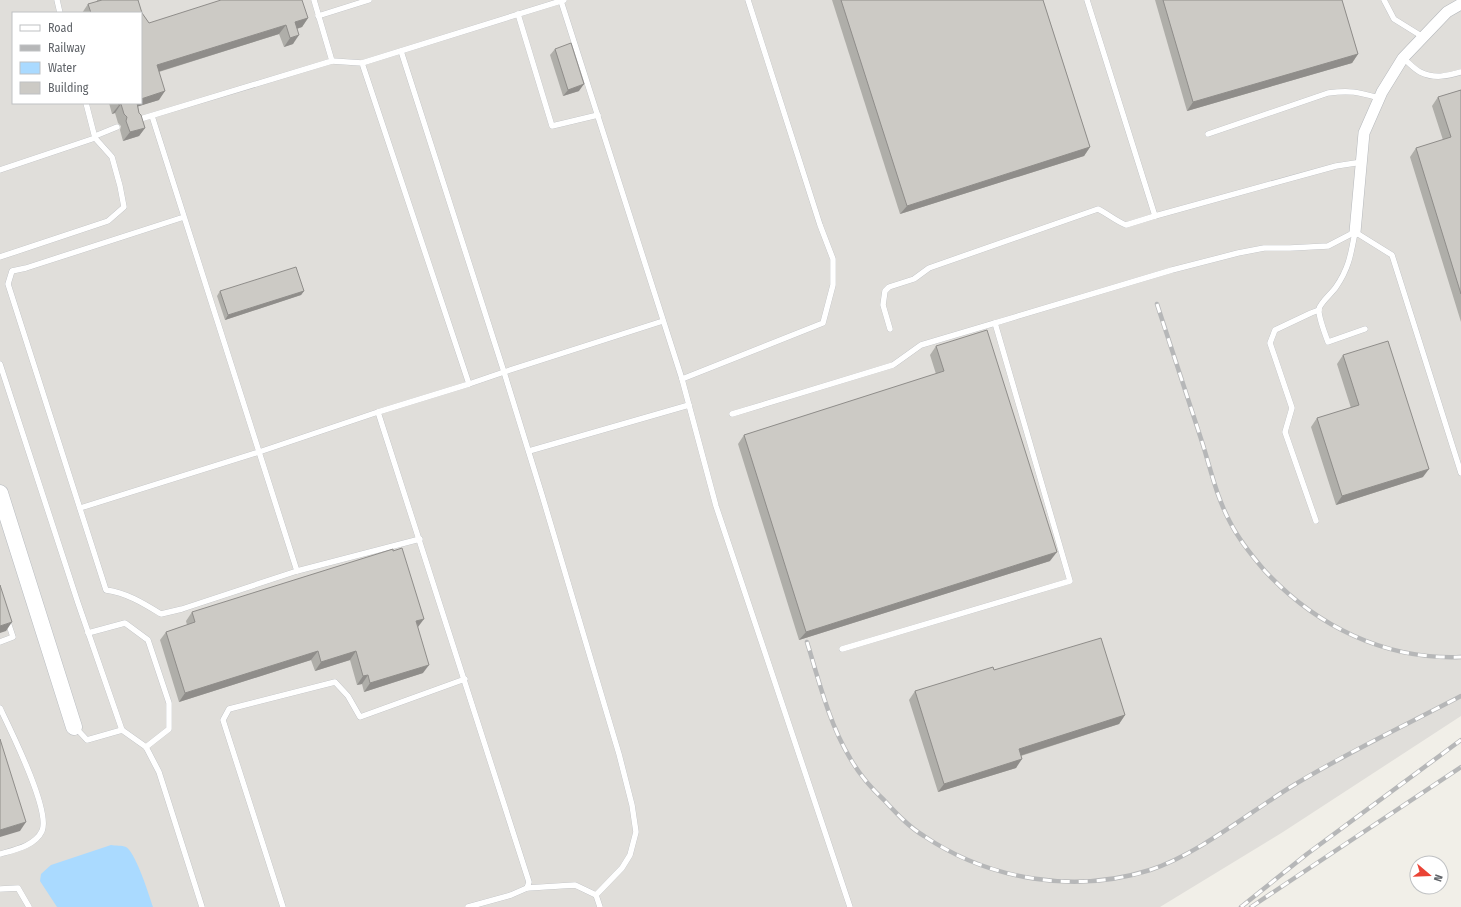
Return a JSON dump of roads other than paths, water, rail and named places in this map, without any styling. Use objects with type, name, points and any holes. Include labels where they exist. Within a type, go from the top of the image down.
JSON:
[{"type":"street","points":[[1354,232],[1364,133],[1379,98],[1403,58],[1447,12],[1461,4]]},
{"type":"street","points":[[0,493],[74,727]]},
{"type":"lane","points":[[57,0],[60,12]]},
{"type":"lane","points":[[314,0],[332,61]]},
{"type":"lane","points":[[318,16],[369,0]]},
{"type":"lane","points":[[682,379],[823,323],[833,285],[833,260],[748,0]]},
{"type":"lane","points":[[1087,0],[1154,216]]},
{"type":"lane","points":[[1384,0],[1394,19],[1423,37]]},
{"type":"lane","points":[[137,120],[332,61],[362,63],[562,1],[682,379],[716,506],[850,907]]},
{"type":"lane","points":[[518,14],[552,126],[598,115]]},
{"type":"lane","points":[[402,51],[529,451],[632,805],[636,832],[630,855],[622,868],[596,895]]},
{"type":"lane","points":[[1403,58],[1420,72],[1435,76],[1446,77],[1461,72]]},
{"type":"lane","points":[[362,63],[469,384]]},
{"type":"lane","points":[[1208,134],[1328,93],[1346,90],[1379,98]]},
{"type":"lane","points":[[0,257],[108,221],[124,208],[112,157],[95,137],[86,104]]},
{"type":"lane","points":[[152,116],[297,570]]},
{"type":"lane","points":[[0,170],[95,137],[117,127]]},
{"type":"lane","points":[[890,330],[883,305],[885,291],[889,287],[914,279],[929,268],[1098,209],[1108,214],[1118,222],[1126,225],[1336,166],[1362,162]]},
{"type":"lane","points":[[184,217],[26,268],[12,271],[8,284],[106,590],[118,592],[139,600],[161,614],[182,609],[297,570],[420,539]]},
{"type":"lane","points":[[1354,232],[1351,254],[1347,268],[1336,288],[1321,305],[1319,310],[1328,342],[1365,330]]},
{"type":"lane","points":[[732,414],[893,365],[921,345],[1187,266],[1264,248],[1328,246],[1354,232]]},
{"type":"lane","points":[[1354,232],[1392,255],[1461,473]]},
{"type":"lane","points":[[1316,521],[1285,432],[1292,408],[1270,343],[1275,330],[1319,310]]},
{"type":"lane","points":[[80,508],[260,452],[378,412],[664,321]]},
{"type":"lane","points":[[842,649],[1070,580],[995,324]]},
{"type":"lane","points":[[0,364],[88,633],[122,730],[146,747],[159,772],[202,907]]},
{"type":"lane","points":[[529,451],[689,405]]},
{"type":"lane","points":[[378,412],[525,865],[529,882],[527,888]]},
{"type":"lane","points":[[0,642],[13,637],[6,615]]},
{"type":"lane","points":[[88,633],[125,623],[148,640],[169,703],[169,729],[146,747]]},
{"type":"lane","points":[[283,907],[223,720],[229,709],[335,682],[348,696],[360,717],[465,679]]},
{"type":"lane","points":[[0,708],[32,780],[39,799],[43,818],[42,830],[34,842],[0,854]]},
{"type":"lane","points":[[74,727],[87,740],[122,730]]},
{"type":"lane","points":[[468,907],[527,888],[576,885],[596,895],[600,907]]},
{"type":"lane","points":[[0,889],[18,888],[29,907]]},
{"type":"water","points":[[111,845],[124,846],[130,851],[142,875],[153,907],[57,907],[40,881],[41,874],[51,865]]},
{"type":"railway","points":[[1157,304],[1221,504],[1237,535],[1265,571],[1285,591],[1306,608],[1329,623],[1354,636],[1379,646],[1405,653],[1461,657]]},
{"type":"railway","points":[[807,642],[825,702],[843,745],[854,764],[874,791],[903,820],[924,836],[949,851],[976,863],[1004,872],[1033,878],[1063,881],[1092,881],[1121,877],[1150,870],[1168,863],[1204,844],[1289,788],[1310,776],[1461,696]]},
{"type":"railway","points":[[1241,907],[1307,854],[1461,740]]},
{"type":"railway","points":[[1251,907],[1461,767]]}]
